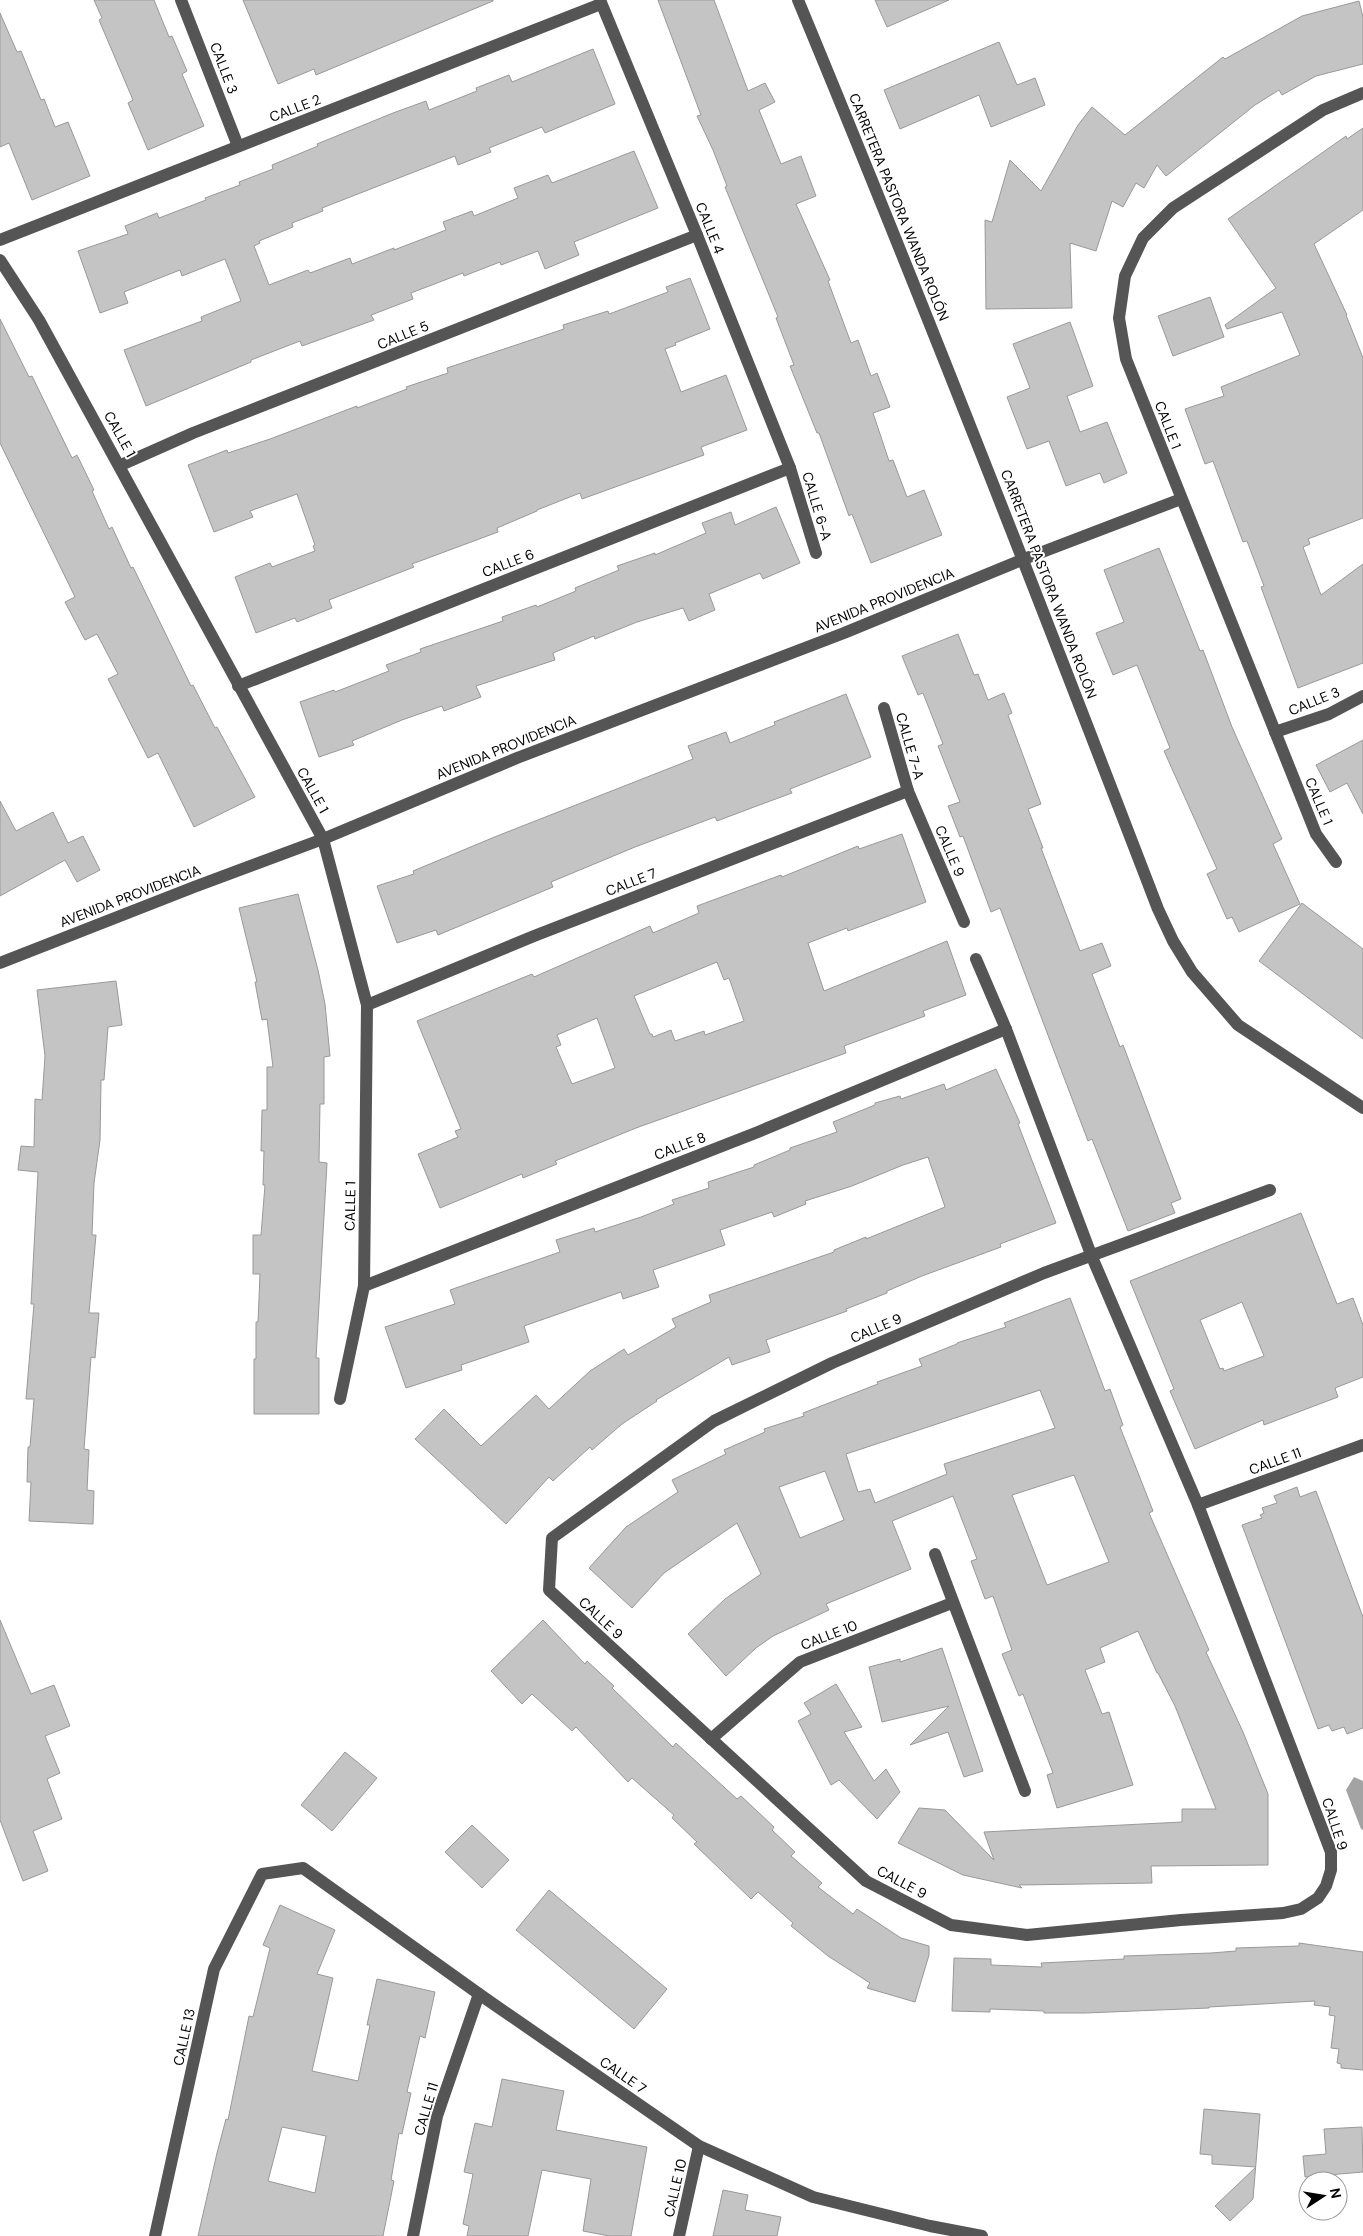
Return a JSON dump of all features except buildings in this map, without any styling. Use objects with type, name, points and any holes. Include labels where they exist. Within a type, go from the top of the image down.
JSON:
[{"type":"street","name":"CALLE 3","points":[[181,0],[238,146]]},
{"type":"street","name":"CARRETERA PASTORA WANDA ROLÓN","points":[[798,0],[867,166],[1024,559],[1158,909],[1173,941],[1192,972],[1238,1025],[1363,1108]]},
{"type":"street","name":"CALLE 2","points":[[0,240],[600,2]]},
{"type":"street","name":"CALLE 4","points":[[600,2],[697,235],[790,468]]},
{"type":"street","name":"CALLE 1","points":[[1336,862],[1316,834],[1180,499],[1126,360],[1119,318],[1125,276],[1143,238],[1173,208],[1323,110],[1363,93]]},
{"type":"street","name":"CALLE 5","points":[[121,465],[202,430],[697,235]]},
{"type":"street","name":"CALLE 1","points":[[0,260],[40,320],[121,465],[238,686],[323,839],[367,1005],[364,1286],[340,1399]]},
{"type":"street","name":"CALLE 6-A","points":[[790,468],[816,553]]},
{"type":"street","name":"CALLE 6","points":[[238,686],[790,468]]},
{"type":"street","name":"AVENIDA PROVIDENCIA","points":[[0,963],[323,839],[517,758],[844,633],[1024,559],[1180,499]]},
{"type":"street","name":"CALLE 3","points":[[1275,732],[1329,714],[1363,696]]},
{"type":"street","name":"CALLE 7-A","points":[[884,708],[908,791]]},
{"type":"street","name":"CALLE 9","points":[[908,791],[964,922]]},
{"type":"street","name":"CALLE 7","points":[[367,1005],[534,936],[908,791]]},
{"type":"street","name":"CALLE 9","points":[[976,959],[1006,1030],[1092,1257],[1198,1505],[1331,1852],[1331,1870],[1326,1886],[1315,1900],[1301,1909],[1283,1913],[1181,1920],[1027,1935],[951,1925],[866,1881],[549,1590],[552,1538],[714,1421],[832,1363],[1044,1273],[1092,1257],[1270,1190]]},
{"type":"street","name":"CALLE 8","points":[[364,1286],[758,1132],[1006,1030]]},
{"type":"street","name":"CALLE 11","points":[[1198,1505],[1363,1445]]},
{"type":"street","points":[[935,1554],[952,1603],[1025,1791]]},
{"type":"street","name":"CALLE 10","points":[[711,1739],[800,1662],[952,1603]]},
{"type":"street","name":"CALLE 7","points":[[283,1871],[303,1868],[479,1994],[699,2146],[813,2197],[929,2231],[982,2236]]},
{"type":"street","name":"CALLE 13","points":[[155,2236],[214,1969],[262,1874],[283,1871]]},
{"type":"street","name":"CALLE 11","points":[[413,2236],[437,2116],[479,1994]]},
{"type":"street","name":"CALLE 10","points":[[679,2236],[699,2146]]},
{"type":"shaded area","points":[[1354,1777],[1363,1781],[1363,1830],[1346,1790]]}]
